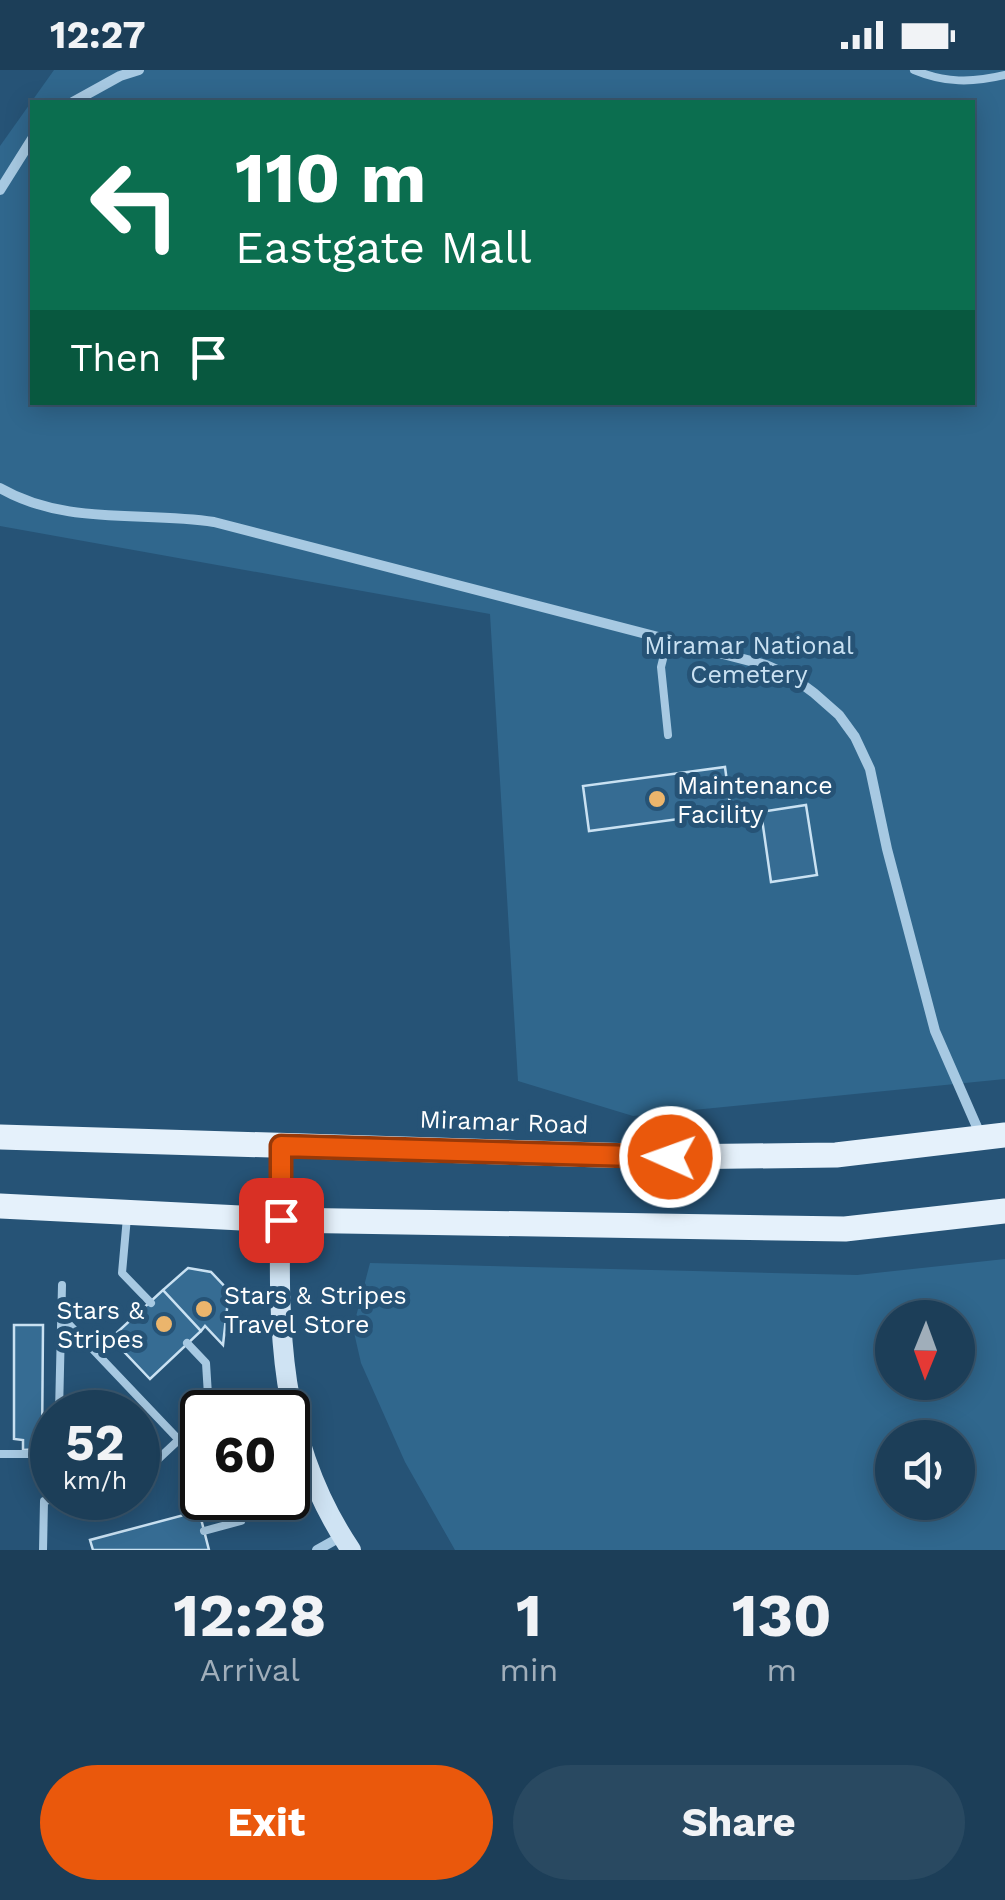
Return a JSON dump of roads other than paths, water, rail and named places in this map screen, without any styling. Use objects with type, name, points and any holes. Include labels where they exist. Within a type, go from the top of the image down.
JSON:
[{"type":"main road","name":"Miramar Road","points":[[0,1137],[670,1157],[836,1155],[993,1136]]},
{"type":"main road","points":[[281,1146],[282,1356],[287,1390]]},
{"type":"main road","points":[[0,1206],[281,1220],[845,1229],[1005,1212]]},
{"type":"main road","points":[[310,1470],[346,1543]]},
{"type":"street","points":[[77,100],[138,70]]},
{"type":"street","points":[[0,190],[30,142]]},
{"type":"street","points":[[0,488],[46,507],[80,514],[174,516],[214,522],[766,665],[791,676],[839,714],[870,768],[887,850],[935,1031],[993,1136]]},
{"type":"street","points":[[317,1550],[346,1543]]},
{"type":"lane","points":[[914,70],[943,81],[1005,75]]},
{"type":"lane","points":[[668,640],[661,680],[668,736]]},
{"type":"lane","points":[[128,1213],[122,1274],[150,1304]]},
{"type":"lane","points":[[60,1390],[62,1285]]},
{"type":"lane","points":[[62,1316],[178,1440],[160,1457]]},
{"type":"lane","points":[[188,1343],[206,1363],[208,1390]]},
{"type":"lane","points":[[0,1454],[30,1454]]},
{"type":"lane","points":[[43,1550],[44,1520]]},
{"type":"lane","points":[[204,1531],[241,1520]]},
{"type":"place","name":"Maintenance Facility","points":[[657,799]]},
{"type":"place","name":"Stars & Stripes Travel Store","points":[[204,1309]]},
{"type":"place","name":"Stars & Stripes","points":[[164,1324]]},
{"type":"park label","name":"Miramar National Cemetery","points":[[749,660]]}]
